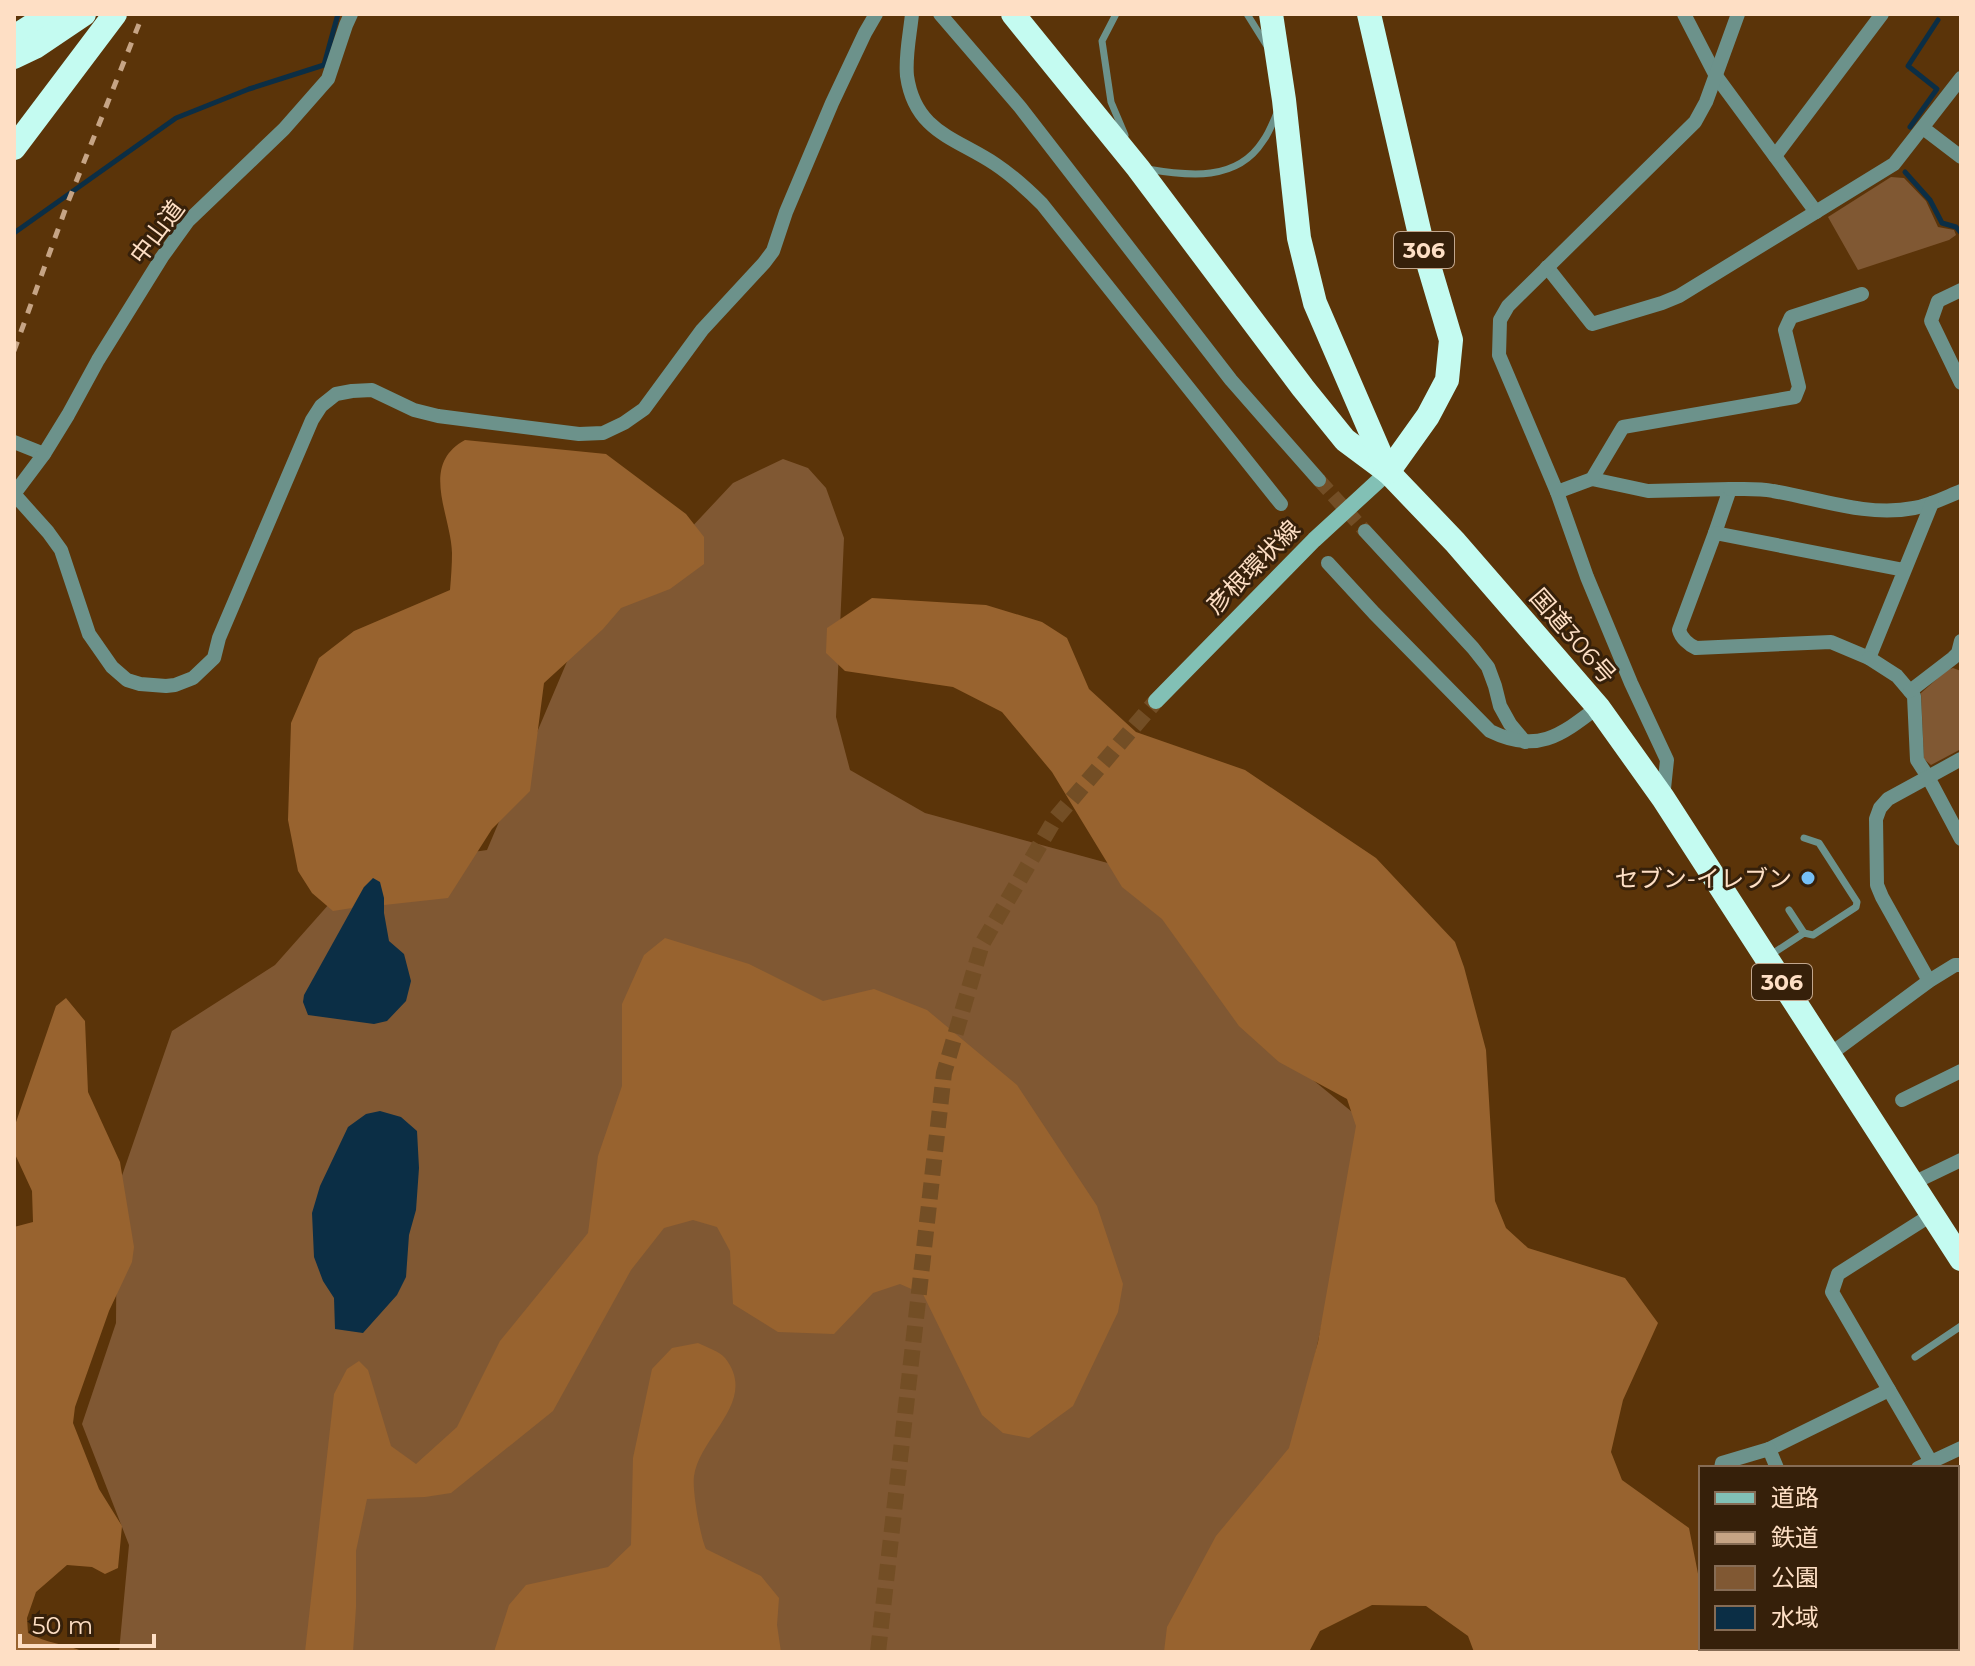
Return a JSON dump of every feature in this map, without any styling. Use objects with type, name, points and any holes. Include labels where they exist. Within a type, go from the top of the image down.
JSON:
[{"type":"highway","points":[[14,37],[50,14]]},
{"type":"highway","points":[[14,57],[35,47],[84,14]]},
{"type":"highway","points":[[14,148],[115,14]]},
{"type":"highway","points":[[1013,14],[1138,168],[1345,440],[1388,472]]},
{"type":"highway","points":[[1271,14],[1299,238],[1315,303],[1388,472]]},
{"type":"highway","name":"306","points":[[1369,14],[1421,239],[1451,340],[1447,380],[1428,416],[1388,472]]},
{"type":"highway","name":"国道306号","points":[[1388,472],[1455,542],[1598,707],[1663,798],[1961,1259]]},
{"type":"main road","name":"彦根環状線","points":[[1156,701],[1314,540],[1388,472]]},
{"type":"street","name":"中山道","points":[[14,494],[44,454],[98,360],[188,221],[284,129],[328,79],[351,14]]},
{"type":"street","points":[[14,494],[61,550],[89,634],[112,667],[127,680],[140,684],[166,686],[193,678],[214,658],[219,638],[312,420],[321,406],[336,394],[372,390],[414,410],[438,416],[579,434],[603,433],[644,409],[702,330],[773,251],[832,103],[876,14]]},
{"type":"street","points":[[912,14],[907,73],[910,90],[926,120],[940,133],[1010,174],[1042,204],[1281,504]]},
{"type":"street","points":[[940,14],[1020,107],[1231,380],[1319,480]]},
{"type":"street","points":[[1684,14],[1716,76],[1816,212]]},
{"type":"street","points":[[1663,798],[1667,760],[1587,577],[1557,492],[1499,355],[1500,320],[1508,306],[1547,267],[1700,121],[1738,14]]},
{"type":"street","points":[[1775,156],[1882,14]]},
{"type":"street","points":[[1547,267],[1592,324],[1679,296],[1894,164],[1961,78]]},
{"type":"street","points":[[1923,128],[1961,157]]},
{"type":"street","points":[[1961,290],[1938,301],[1931,321],[1961,383]]},
{"type":"street","points":[[1592,479],[1623,427],[1795,397],[1799,387],[1785,330],[1791,317],[1862,294]]},
{"type":"street","points":[[14,442],[44,454]]},
{"type":"street","points":[[1557,492],[1592,479],[1648,491],[1770,490],[1859,509],[1894,510],[1932,503],[1961,491]]},
{"type":"street","points":[[1730,489],[1680,634],[1696,648],[1831,642],[1869,658],[1897,676],[1914,696],[1917,760],[1961,839]]},
{"type":"street","points":[[1869,658],[1932,503]]},
{"type":"street","points":[[1365,531],[1488,667],[1500,706],[1525,742]]},
{"type":"street","points":[[1715,533],[1904,570]]},
{"type":"street","points":[[1328,563],[1490,731],[1525,742],[1541,741],[1556,736],[1598,707]]},
{"type":"street","points":[[1910,691],[1953,658],[1961,641]]},
{"type":"street","points":[[1929,981],[1877,885],[1876,819],[1888,799],[1961,759]]},
{"type":"street","points":[[1829,1055],[1929,981],[1955,965],[1961,965]]},
{"type":"street","points":[[1902,1100],[1961,1071]]},
{"type":"street","points":[[1911,1184],[1961,1160]]},
{"type":"street","points":[[1931,1215],[1838,1274],[1832,1292],[1889,1390],[1925,1465],[1961,1448]]},
{"type":"street","points":[[1721,1466],[1722,1463],[1769,1449],[1889,1390]]},
{"type":"street","points":[[1769,1449],[1776,1466]]},
{"type":"lane","points":[[1116,14],[1102,41],[1111,102],[1138,168],[1184,175],[1213,174],[1243,162],[1262,143],[1284,100]]},
{"type":"lane","points":[[1247,14],[1279,65]]},
{"type":"lane","points":[[1789,910],[1804,933],[1813,935],[1856,907],[1857,902],[1819,843],[1804,838]]},
{"type":"lane","points":[[1766,957],[1804,933]]},
{"type":"lane","points":[[1915,1357],[1961,1326]]},
{"type":"green space","points":[[1891,177],[1904,178],[1926,201],[1938,227],[1954,230],[1956,235],[1858,270],[1828,217]]},
{"type":"green space","points":[[783,459],[808,468],[826,488],[844,538],[836,717],[850,770],[925,813],[1126,868],[1257,1034],[1357,1116],[1353,1179],[1292,1462],[1198,1652],[119,1652],[129,1545],[82,1424],[116,1323],[117,1190],[172,1031],[275,965],[361,868],[487,850],[580,631],[642,580],[733,483]]},
{"type":"green space","points":[[1953,668],[1961,671],[1961,749],[1931,765],[1924,759],[1921,693]]},
{"type":"green space","points":[[1959,1538],[1961,1652],[1852,1652],[1959,1650]]},
{"type":"shaded area","points":[[465,440],[606,454],[686,514],[704,537],[704,564],[670,589],[621,608],[603,629],[544,683],[530,791],[492,829],[448,898],[384,905],[384,898],[364,887],[352,908],[333,911],[312,893],[298,871],[288,820],[291,723],[319,658],[354,631],[450,590],[452,553],[440,476],[451,450]]},
{"type":"shaded area","points":[[872,598],[986,605],[1042,622],[1067,638],[1089,689],[1136,732],[1245,770],[1376,858],[1455,942],[1486,1050],[1495,1201],[1506,1228],[1528,1248],[1625,1278],[1658,1323],[1623,1400],[1611,1452],[1622,1480],[1689,1528],[1699,1579],[1699,1650],[1769,1652],[1474,1652],[1468,1636],[1426,1606],[1372,1605],[1320,1631],[1309,1652],[1164,1652],[1167,1627],[1216,1536],[1289,1448],[1318,1342],[1356,1126],[1347,1099],[1279,1062],[1239,1026],[1162,919],[1122,887],[1052,772],[1002,712],[953,687],[845,671],[826,653],[827,628]]},
{"type":"shaded area","points":[[665,938],[749,964],[823,1001],[874,989],[927,1010],[1017,1085],[1097,1206],[1123,1284],[1118,1312],[1073,1406],[1029,1438],[1003,1433],[982,1415],[923,1294],[900,1284],[873,1293],[834,1334],[778,1332],[733,1304],[730,1251],[717,1227],[693,1220],[664,1228],[631,1270],[553,1411],[451,1493],[367,1499],[356,1551],[353,1652],[305,1652],[334,1394],[347,1369],[359,1361],[368,1370],[391,1446],[416,1464],[457,1427],[500,1341],[588,1233],[598,1156],[622,1086],[622,1004],[644,955]]},
{"type":"shaded area","points":[[66,998],[85,1021],[88,1092],[120,1162],[134,1247],[132,1262],[109,1311],[75,1407],[73,1423],[99,1489],[122,1526],[118,1568],[105,1574],[92,1567],[67,1565],[36,1592],[27,1618],[28,1633],[84,1652],[14,1652],[14,1227],[33,1222],[32,1191],[14,1152],[14,1128],[56,1006]]},
{"type":"shaded area","points":[[698,1343],[725,1358],[734,1374],[735,1389],[732,1403],[698,1461],[694,1476],[701,1534],[706,1549],[761,1576],[779,1598],[777,1625],[781,1652],[494,1652],[509,1605],[526,1585],[608,1567],[631,1545],[633,1458],[652,1369],[672,1348]]},
{"type":"water","points":[[373,878],[380,882],[389,941],[404,954],[411,981],[406,1001],[387,1021],[374,1024],[308,1015],[304,995],[364,887]]},
{"type":"water","points":[[380,1111],[401,1117],[417,1131],[419,1168],[416,1210],[409,1235],[406,1277],[397,1295],[363,1333],[335,1329],[334,1298],[323,1281],[314,1257],[312,1213],[320,1186],[348,1127],[366,1114]]},
{"type":"waterway","points":[[14,233],[176,118],[249,89],[324,65],[338,14]]},
{"type":"waterway","points":[[1910,127],[1937,89],[1908,66],[1938,20]]},
{"type":"waterway","points":[[1905,172],[1930,200],[1942,223],[1956,227],[1961,233]]},
{"type":"tunnel","points":[[1319,480],[1365,531]]},
{"type":"tunnel","points":[[878,1652],[944,1073],[982,944],[1055,819],[1156,701]]},
{"type":"railway","points":[[14,351],[68,202],[143,14]]},
{"type":"place","name":"セブン-イレブン","points":[[1808,878]]}]
